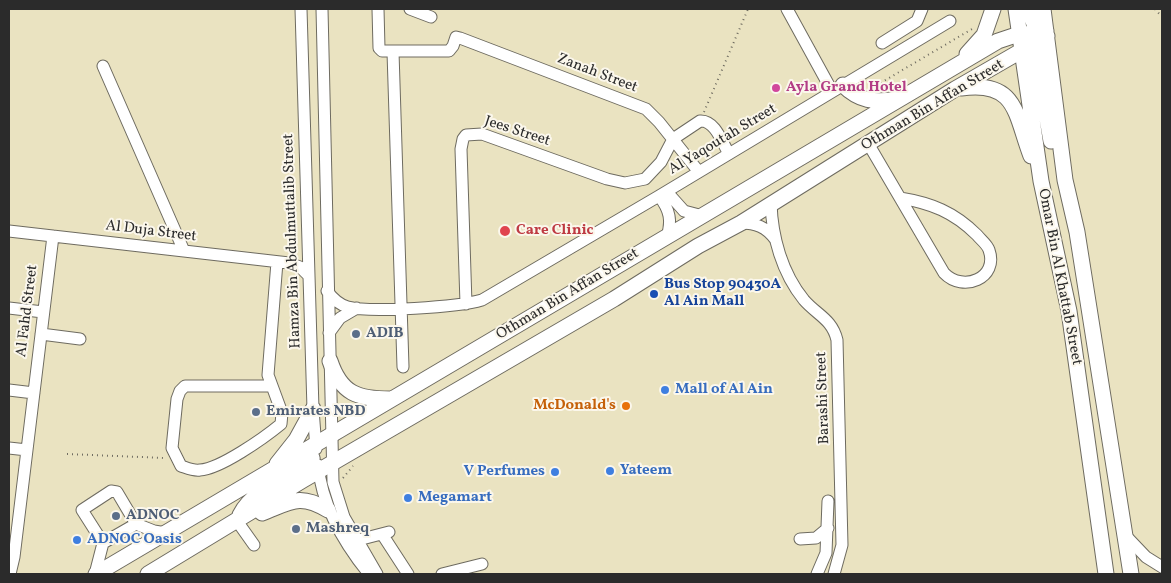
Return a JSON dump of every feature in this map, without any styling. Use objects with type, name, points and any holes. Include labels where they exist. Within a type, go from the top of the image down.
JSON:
[{"type":"main road","points":[[952,68],[980,41],[991,19],[993,9]]},
{"type":"main road","name":"Omar Bin Al Khattab Street","points":[[1016,9],[1024,44],[1041,182],[1069,311],[1106,574]]},
{"type":"main road","points":[[1029,9],[1034,24],[1046,33]]},
{"type":"main road","name":"Omar Bin Al Khattab Street","points":[[1042,9],[1065,180],[1077,232],[1131,574]]},
{"type":"main road","name":"Othman Bin Affan Street","points":[[148,574],[614,299],[698,246],[741,223],[770,203],[869,145],[1024,44],[1046,33]]},
{"type":"main road","name":"Othman Bin Affan Street","points":[[96,574],[331,437],[392,399],[952,68],[998,42],[1024,44]]},
{"type":"main road","points":[[1024,44],[1037,62],[1053,154],[1065,180]]},
{"type":"main road","points":[[955,89],[984,87],[1003,93],[1015,112],[1041,182]]},
{"type":"main road","points":[[838,88],[857,97],[877,102],[902,98]]},
{"type":"main road","points":[[330,361],[338,381],[360,398],[392,399]]},
{"type":"main road","points":[[270,472],[296,440],[313,409]]},
{"type":"main road","points":[[237,521],[250,501],[308,464],[312,458],[311,448]]},
{"type":"main road","points":[[237,521],[297,500],[311,501],[328,510]]},
{"type":"street","name":"Hamza Bin Abdulmuttalib Street","points":[[301,9],[313,409],[311,448],[325,468]]},
{"type":"street","points":[[316,9],[322,39]]},
{"type":"street","points":[[322,9],[331,437],[325,468],[328,510],[369,574]]},
{"type":"street","points":[[378,9],[378,48],[382,52],[393,52],[402,367]]},
{"type":"street","points":[[410,9],[431,17]]},
{"type":"street","points":[[787,9],[838,88]]},
{"type":"street","points":[[882,43],[917,20],[922,9]]},
{"type":"street","name":"Al Yaqoutah Street","points":[[327,291],[340,304],[357,308],[401,309],[466,304],[488,298],[950,20]]},
{"type":"street","name":"Zanah Street","points":[[393,52],[449,50],[453,46],[456,37],[646,109],[699,172]]},
{"type":"street","points":[[102,66],[184,251]]},
{"type":"street","points":[[673,140],[700,121],[705,121],[712,125],[729,154]]},
{"type":"street","name":"Jees Street","points":[[466,304],[461,148],[466,135],[482,134],[607,179],[625,183],[645,179],[654,172],[673,140]]},
{"type":"street","points":[[869,145],[900,198],[948,277],[964,283],[976,281],[985,273],[990,262],[990,251],[965,224],[936,206],[900,198]]},
{"type":"street","points":[[663,194],[670,219],[667,237]]},
{"type":"street","name":"Al Yaqoutah Street","points":[[663,194],[684,211],[703,216]]},
{"type":"street","name":"Barashi Street","points":[[770,203],[775,239],[787,273],[800,294],[813,309],[829,322],[836,340],[842,545],[834,574]]},
{"type":"street","points":[[741,223],[749,223],[764,228],[775,239]]},
{"type":"street","name":"Al Duja Street","points":[[9,231],[289,262]]},
{"type":"street","name":"Al Fahd Street","points":[[10,574],[14,557],[52,236]]},
{"type":"street","points":[[289,262],[300,257],[308,247]]},
{"type":"street","points":[[271,386],[185,386],[180,391],[177,399],[172,448],[181,466],[190,469],[209,469],[245,450],[276,428],[283,418],[271,386],[268,370],[277,262]]},
{"type":"street","points":[[289,262],[300,267],[309,276]]},
{"type":"street","points":[[9,308],[43,312]]},
{"type":"street","points":[[329,333],[340,318],[357,308]]},
{"type":"street","points":[[41,334],[80,339]]},
{"type":"street","points":[[9,390],[34,393]]},
{"type":"street","points":[[9,448],[27,450]]},
{"type":"street","points":[[325,468],[333,482],[339,507],[377,574]]},
{"type":"street","points":[[96,574],[103,543],[82,510],[111,491],[117,492],[136,524],[154,531],[166,533]]},
{"type":"street","points":[[817,574],[825,557],[828,502]]},
{"type":"street","points":[[237,521],[254,545]]},
{"type":"street","points":[[103,543],[136,524]]},
{"type":"street","points":[[825,557],[816,545],[800,542],[816,538],[828,528]]},
{"type":"street","points":[[358,540],[386,533],[408,574]]},
{"type":"street","points":[[1124,534],[1146,557],[1162,567]]},
{"type":"street","name":"Al Fahd Street","points":[[14,557],[19,574]]},
{"type":"street","points":[[442,574],[482,564]]},
{"type":"path","points":[[700,121],[748,9]]},
{"type":"path","points":[[1155,9],[1162,17]]},
{"type":"path","points":[[857,97],[969,31],[976,23]]},
{"type":"path","points":[[67,454],[176,458]]},
{"type":"place","name":"Ayla Grand Hotel","points":[[776,88]]},
{"type":"place","name":"Care Clinic","points":[[505,231]]},
{"type":"place","name":"Bus Stop 90430A Al Ain Mall","points":[[654,294]]},
{"type":"place","name":"ADIB","points":[[356,334]]},
{"type":"place","name":"Mall of Al Ain","points":[[665,390]]},
{"type":"place","name":"McDonald's","points":[[626,406]]},
{"type":"place","name":"Emirates NBD","points":[[256,412]]},
{"type":"place","name":"Yateem","points":[[610,471]]},
{"type":"place","name":"V Perfumes","points":[[555,472]]},
{"type":"place","name":"Megamart","points":[[408,498]]},
{"type":"place","name":"ADNOC","points":[[116,516]]},
{"type":"place","name":"Mashreq","points":[[296,529]]},
{"type":"place","name":"ADNOC Oasis","points":[[77,540]]}]
